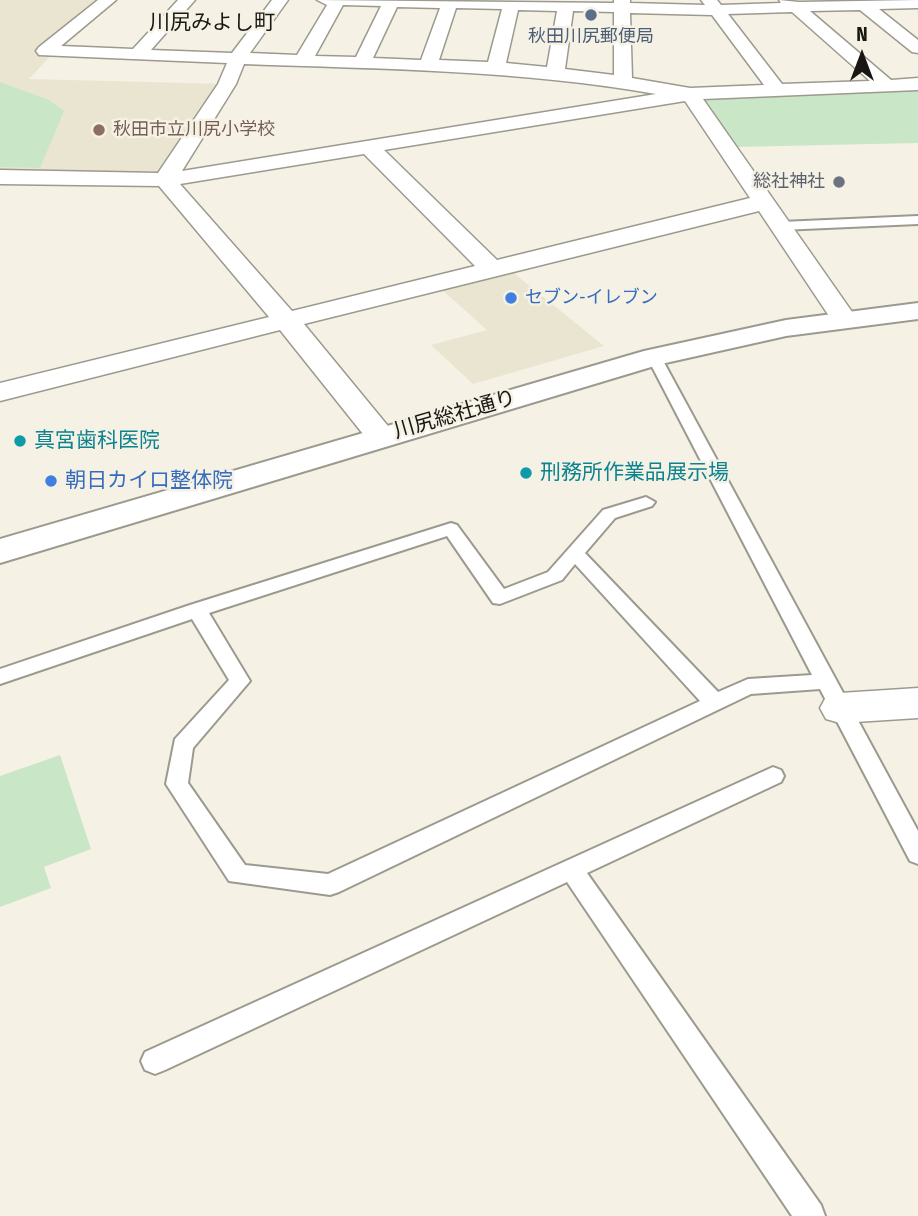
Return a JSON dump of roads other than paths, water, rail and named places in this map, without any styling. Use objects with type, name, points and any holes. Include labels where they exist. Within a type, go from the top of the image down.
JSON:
[{"type":"street","points":[[108,0],[45,51],[304,58],[496,68],[623,82],[690,94],[844,319]]},
{"type":"street","points":[[139,53],[187,0]]},
{"type":"street","points":[[165,180],[227,84],[238,57],[280,0]]},
{"type":"street","points":[[325,0],[566,6],[918,3]]},
{"type":"street","points":[[304,58],[338,0]]},
{"type":"street","points":[[363,61],[392,1]]},
{"type":"street","points":[[428,65],[450,2]]},
{"type":"street","points":[[861,3],[914,58]]},
{"type":"street","points":[[623,4],[623,82]]},
{"type":"street","points":[[791,4],[886,85]]},
{"type":"street","points":[[496,68],[511,5]]},
{"type":"street","points":[[713,5],[777,90]]},
{"type":"street","points":[[555,73],[566,6]]},
{"type":"street","points":[[836,65],[884,64]]},
{"type":"street","points":[[760,67],[785,66]]},
{"type":"street","points":[[0,177],[165,180],[690,94],[918,84]]},
{"type":"street","points":[[368,145],[492,269]]},
{"type":"street","points":[[165,180],[286,320],[382,437]]},
{"type":"street","points":[[0,392],[764,204]]},
{"type":"street","name":"川尻総社通り","points":[[0,551],[654,357],[786,328],[918,311]]},
{"type":"street","points":[[833,694],[918,703]]},
{"type":"lane","points":[[781,226],[918,220]]},
{"type":"lane","points":[[654,357],[918,854]]},
{"type":"lane","points":[[0,677],[452,528],[500,598],[555,576],[610,514],[646,502]]},
{"type":"lane","points":[[575,553],[715,703]]},
{"type":"lane","points":[[197,610],[240,681],[183,745],[177,784],[237,874],[330,885],[748,687],[833,694]]},
{"type":"lane","points":[[155,1061],[773,776]]},
{"type":"lane","points":[[571,869],[810,1216]]},
{"type":"place","name":"秋田川尻郵便局","points":[[591,15]]},
{"type":"place","name":"秋田市立川尻小学校","points":[[99,130]]},
{"type":"place","name":"総社神社","points":[[839,182]]},
{"type":"place","name":"セブン-イレブン","points":[[511,298]]},
{"type":"place","name":"真宮歯科医院","points":[[20,441]]},
{"type":"place","name":"刑務所作業品展示場","points":[[526,473]]},
{"type":"place","name":"朝日カイロ整体院","points":[[51,481]]},
{"type":"district","name":"川尻みよし町","points":[[212,23]]}]
